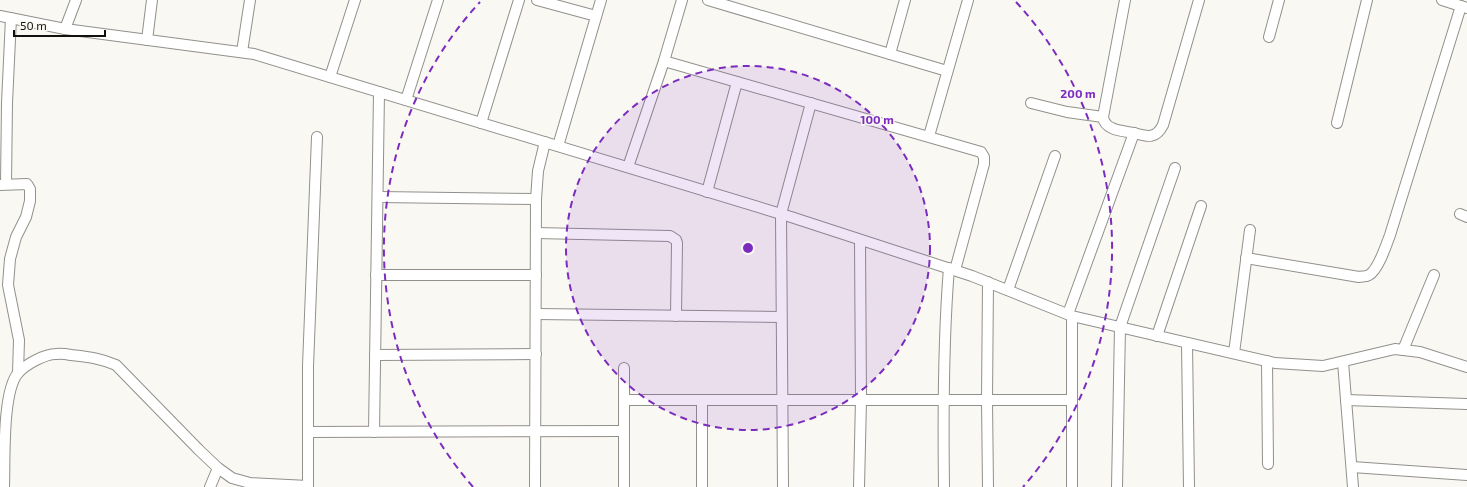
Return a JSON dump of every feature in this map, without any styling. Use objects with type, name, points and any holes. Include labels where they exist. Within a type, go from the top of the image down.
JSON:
[{"type":"street","points":[[65,29],[76,0]]},
{"type":"street","points":[[146,40],[152,0]]},
{"type":"street","points":[[242,52],[250,0]]},
{"type":"street","points":[[330,77],[355,0]]},
{"type":"street","points":[[406,100],[438,0]]},
{"type":"street","points":[[481,123],[519,0]]},
{"type":"street","points":[[537,0],[596,16]]},
{"type":"street","points":[[558,146],[601,0]]},
{"type":"street","points":[[628,168],[664,61],[682,0]]},
{"type":"street","points":[[708,0],[947,71]]},
{"type":"street","points":[[890,54],[905,0]]},
{"type":"street","points":[[929,136],[968,0]]},
{"type":"street","points":[[1125,0],[1103,118],[1104,122],[1114,129],[1147,137],[1156,134],[1160,131],[1163,125],[1199,0]]},
{"type":"street","points":[[1269,37],[1279,0]]},
{"type":"street","points":[[1337,122],[1367,0]]},
{"type":"street","points":[[1246,258],[1359,277],[1368,276],[1373,271],[1380,260],[1390,236],[1464,7],[1442,0]]},
{"type":"street","points":[[0,16],[65,29],[254,54],[781,214],[952,269],[1070,315],[1157,336],[1275,363],[1323,366],[1395,350],[1402,350],[1420,352],[1467,366]]},
{"type":"street","points":[[4,487],[7,402],[11,388],[18,373],[18,340],[8,285],[10,259],[16,237],[26,217],[30,201],[30,189],[26,184],[3,184],[11,18]]},
{"type":"street","points":[[664,61],[929,136],[981,152],[983,154],[985,159],[984,164],[952,269],[946,300],[943,400],[944,487]]},
{"type":"street","points":[[707,192],[737,82]]},
{"type":"street","points":[[374,432],[379,92]]},
{"type":"street","points":[[783,487],[781,214],[811,102]]},
{"type":"street","points":[[1030,103],[1067,112],[1103,118]]},
{"type":"street","points":[[1072,487],[1070,315],[1134,133]]},
{"type":"street","points":[[18,373],[30,364],[45,356],[56,354],[102,359],[116,365],[218,468],[232,478],[250,483],[308,487],[308,366],[317,137]]},
{"type":"street","points":[[535,487],[536,199],[538,171],[545,142]]},
{"type":"street","points":[[1008,290],[1055,156]]},
{"type":"street","points":[[1117,487],[1120,327],[1175,168]]},
{"type":"street","points":[[378,197],[536,199]]},
{"type":"street","points":[[1157,336],[1201,206]]},
{"type":"street","points":[[1234,353],[1250,230]]},
{"type":"street","points":[[536,233],[670,236],[677,243],[676,316]]},
{"type":"street","points":[[859,487],[861,400],[860,240]]},
{"type":"street","points":[[376,275],[536,275]]},
{"type":"street","points":[[1402,350],[1434,275]]},
{"type":"street","points":[[988,282],[986,400],[988,487]]},
{"type":"street","points":[[536,314],[781,317]]},
{"type":"street","points":[[1187,343],[1189,487]]},
{"type":"street","points":[[375,355],[536,354]]},
{"type":"street","points":[[1267,361],[1268,464]]},
{"type":"street","points":[[1343,362],[1353,487]]},
{"type":"street","points":[[624,368],[624,487]]},
{"type":"street","points":[[624,400],[1072,400]]},
{"type":"street","points":[[702,400],[702,487]]},
{"type":"street","points":[[1346,400],[1467,404]]},
{"type":"street","points":[[308,432],[624,431]]},
{"type":"street","points":[[1352,467],[1467,475]]},
{"type":"street","points":[[210,487],[218,468]]}]
